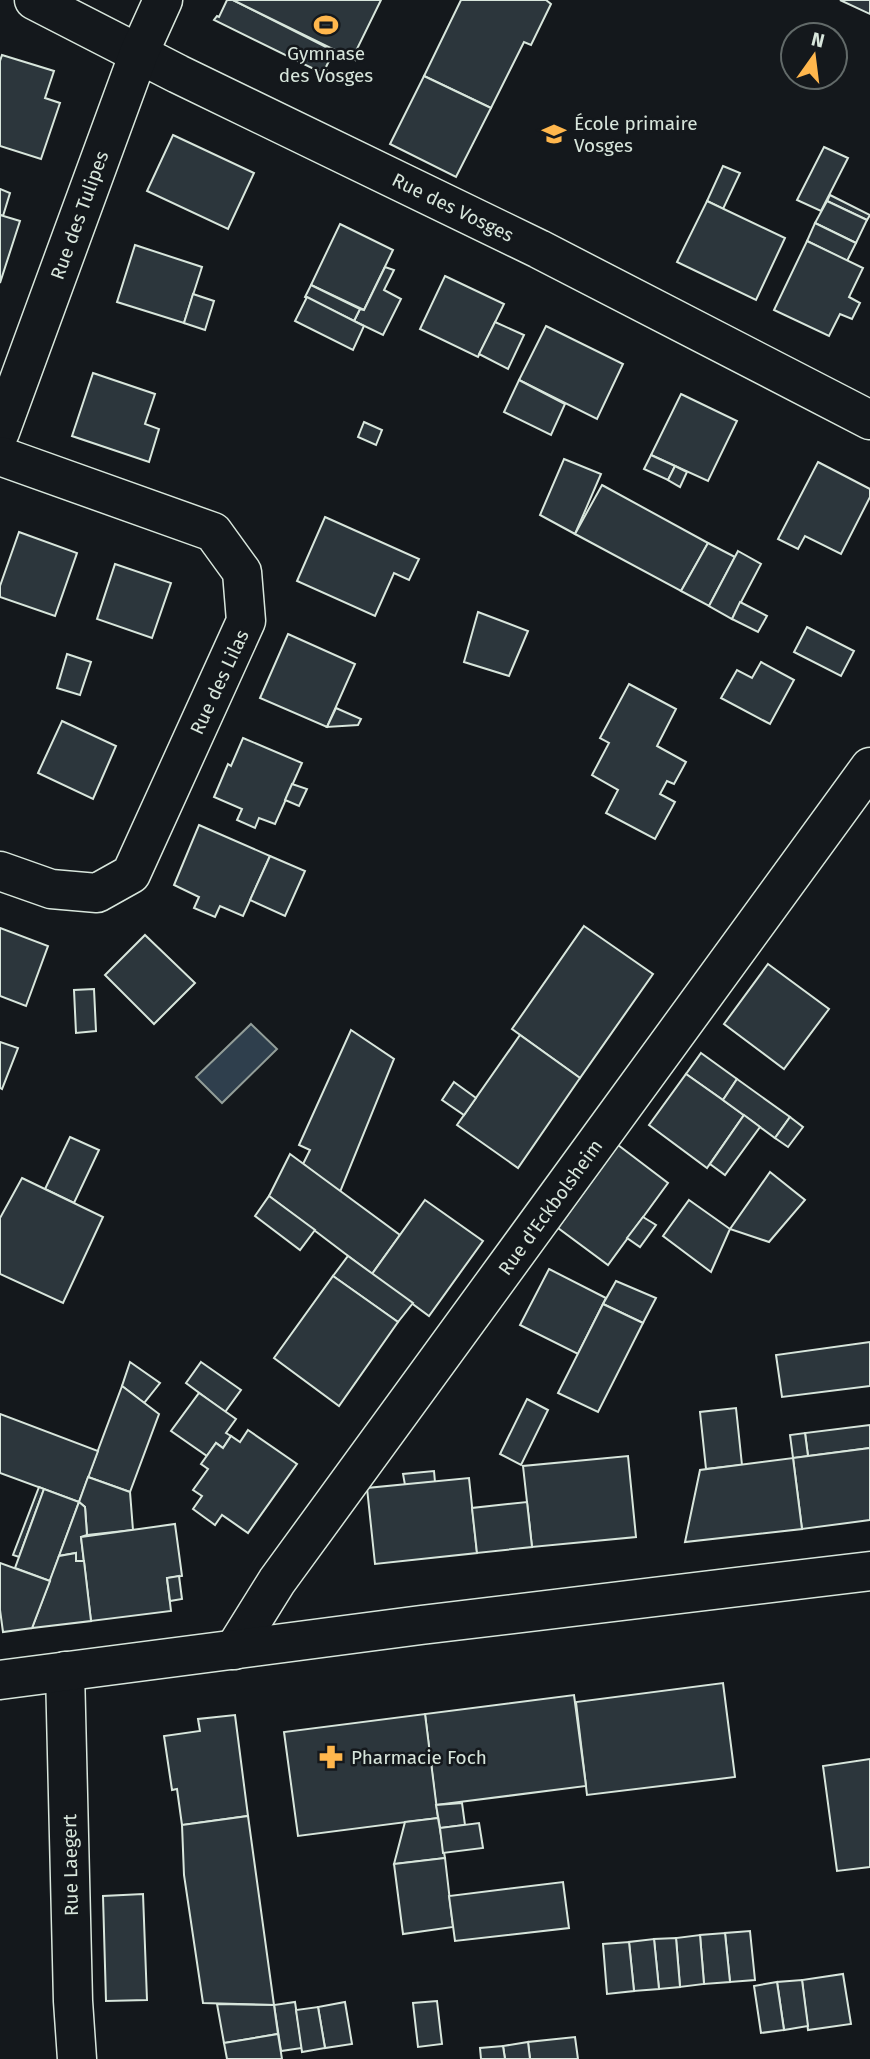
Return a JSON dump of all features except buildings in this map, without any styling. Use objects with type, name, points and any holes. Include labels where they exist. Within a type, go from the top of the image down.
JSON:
[{"type":"street","name":"Rue des Vosges","points":[[34,0],[190,80],[539,249],[870,420]]},
{"type":"street","name":"Rue des Tulipes","points":[[0,432],[139,53],[163,0]]},
{"type":"street","name":"Rue des Lilas","points":[[0,456],[213,532],[242,572],[246,621],[131,874],[97,893],[51,888],[0,871]]},
{"type":"street","name":"Rue d'Eckbolsheim","points":[[234,1650],[277,1581],[870,767]]},
{"type":"street","points":[[0,1679],[870,1571]]},
{"type":"street","name":"Rue Laegert","points":[[65,1671],[76,2059]]},
{"type":"water","points":[[251,1024],[277,1049],[222,1103],[196,1077]]},
{"type":"place","name":"Gymnase des Vosges","points":[[326,25]]},
{"type":"place","name":"École primaire Vosges","points":[[554,134]]},
{"type":"place","name":"Pharmacie Foch","points":[[331,1757]]}]
